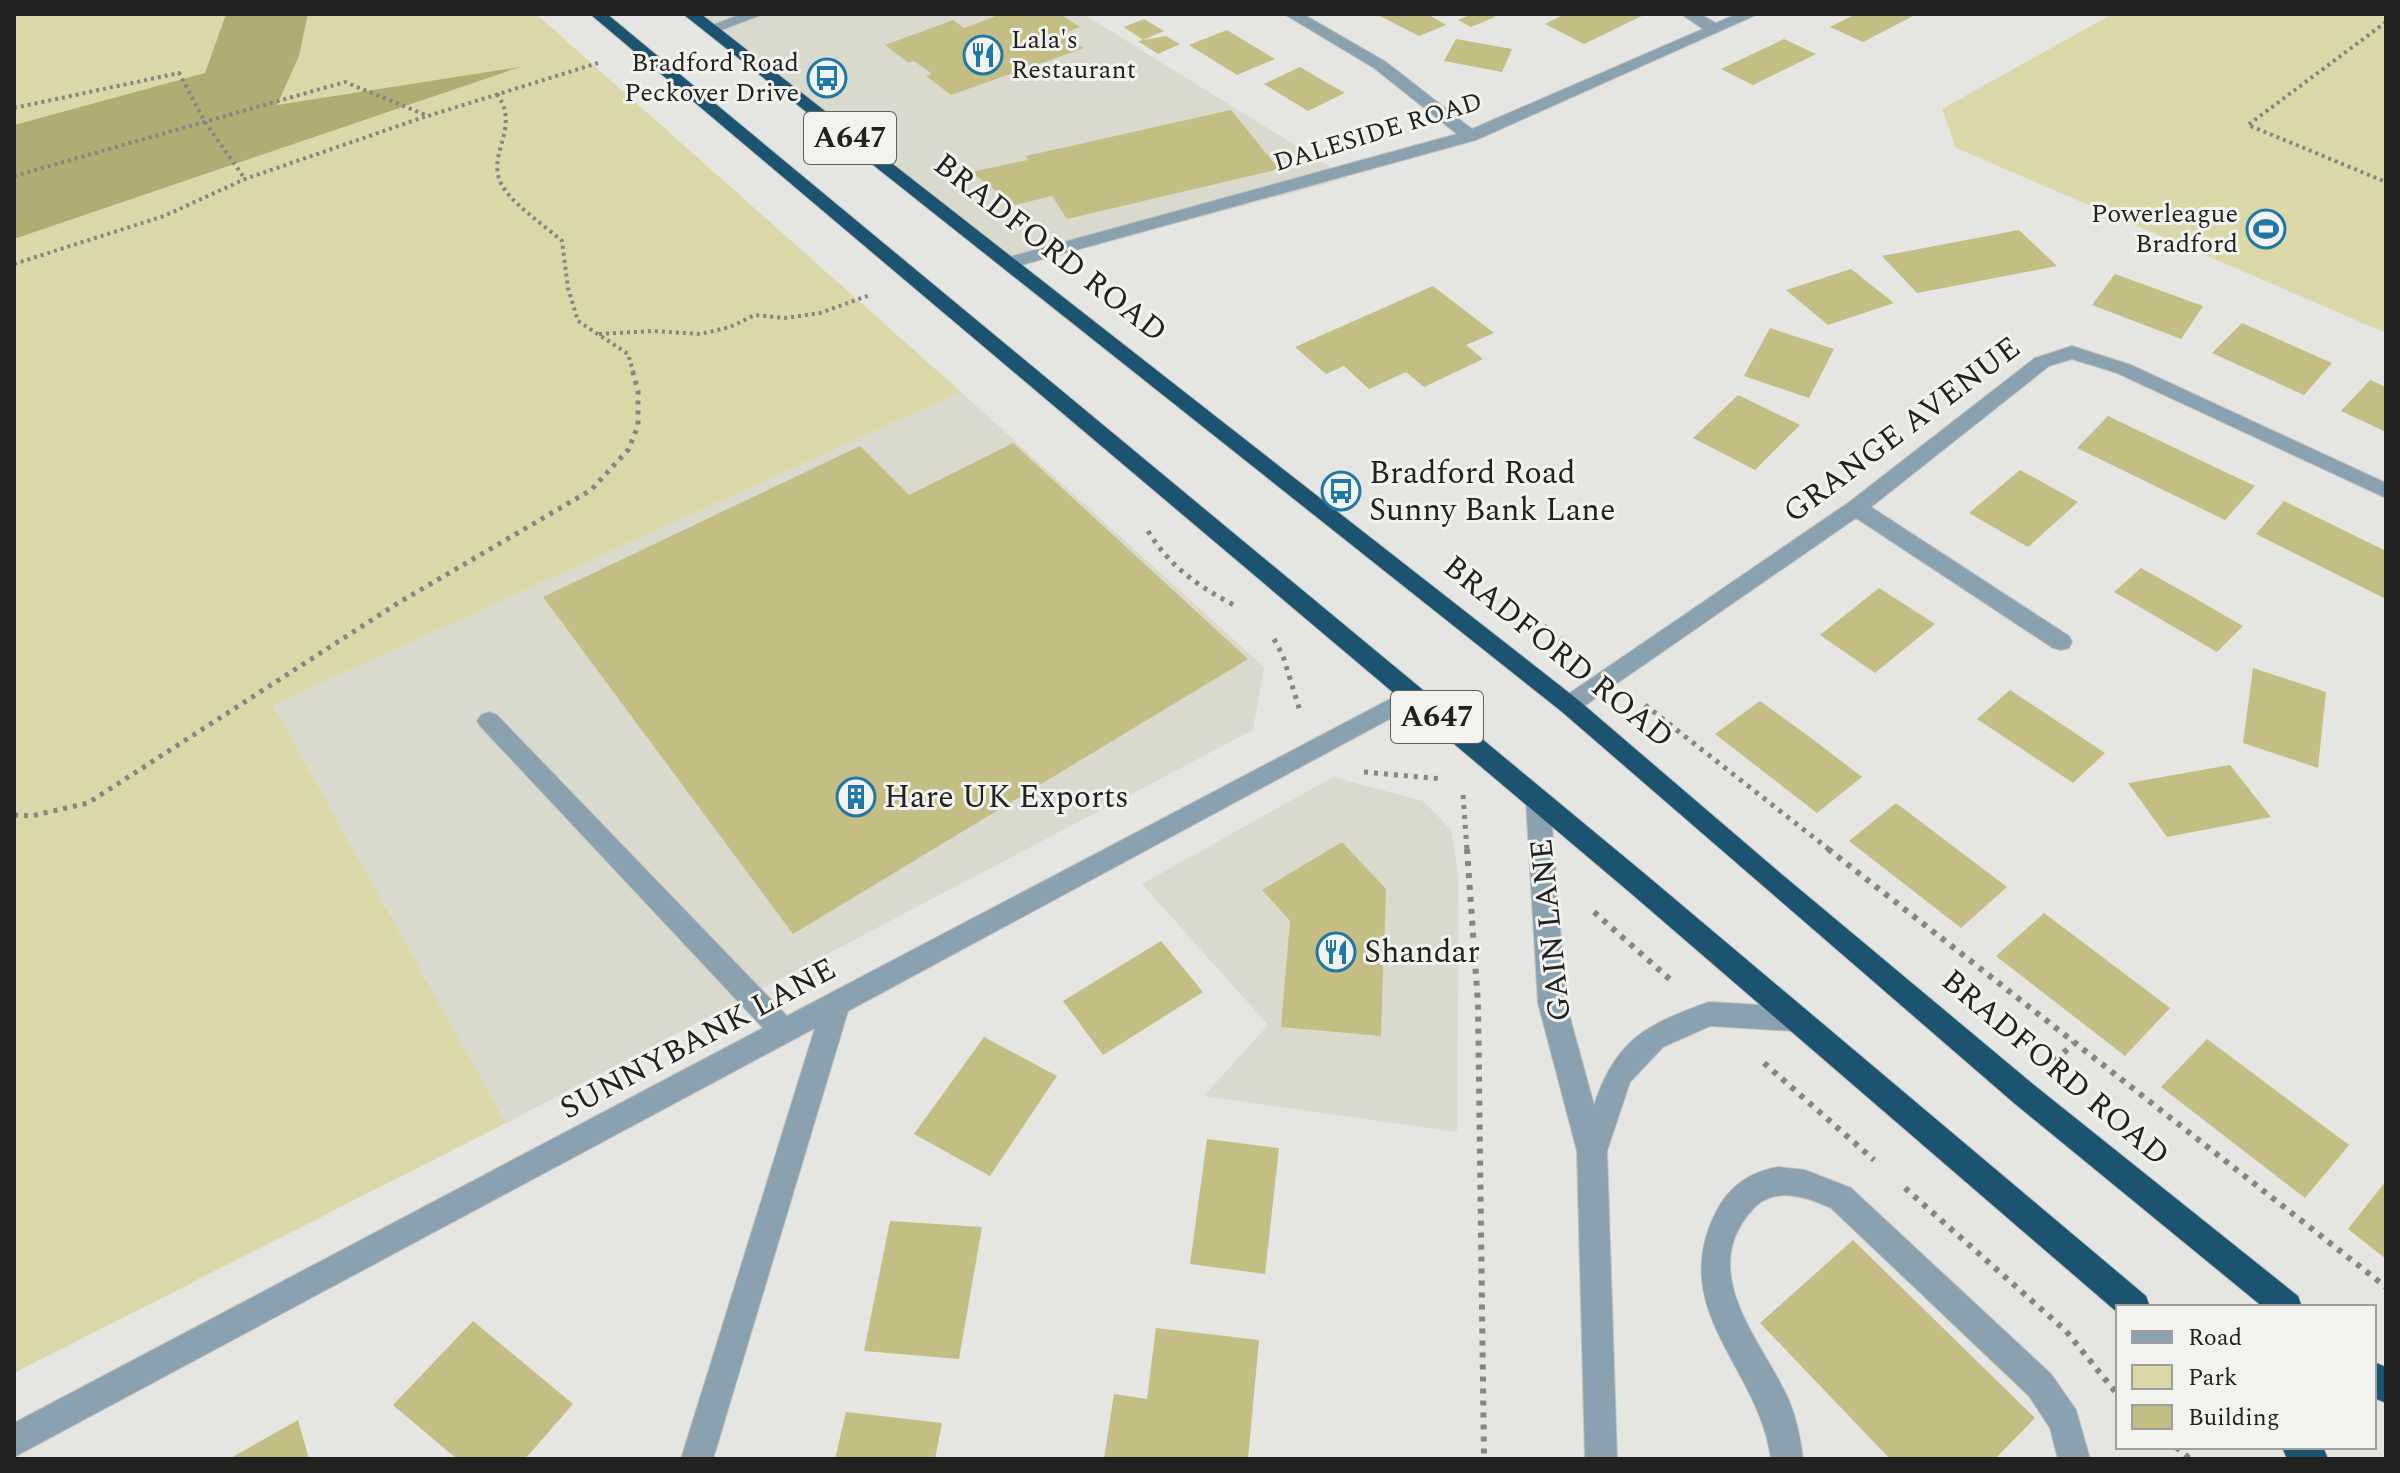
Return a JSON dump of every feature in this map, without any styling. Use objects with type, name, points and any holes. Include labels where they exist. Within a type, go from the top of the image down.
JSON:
[{"type":"highway","name":"A647","points":[[598,14],[1538,801],[2133,1305]]},
{"type":"highway","name":"BRADFORD ROAD","points":[[691,14],[1569,705],[2024,1094],[2285,1305]]},
{"type":"street","points":[[711,29],[756,14]]},
{"type":"street","points":[[1292,14],[1380,65],[1470,136]]},
{"type":"street","points":[[1689,14],[1715,29]]},
{"type":"street","name":"DALESIDE ROAD","points":[[1008,263],[1470,136],[1750,14]]},
{"type":"street","name":"GRANGE AVENUE","points":[[1569,705],[1856,508],[2042,362],[2072,352],[2124,369],[2386,491]]},
{"type":"street","points":[[1856,508],[2061,642]]},
{"type":"street","name":"SUNNYBANK LANE","points":[[14,1441],[1413,696]]},
{"type":"street","points":[[489,721],[784,1032]]},
{"type":"street","name":"GAIN LANE","points":[[1538,801],[1552,1003],[1592,1151],[1601,1459]]},
{"type":"street","points":[[697,1459],[836,1004]]},
{"type":"street","name":"GAIN LANE","points":[[1592,1151],[1618,1075],[1653,1038],[1709,1014],[1793,1019]]},
{"type":"street","points":[[1787,1459],[1783,1429],[1775,1406],[1727,1328],[1718,1296],[1715,1265],[1719,1236],[1730,1211],[1749,1191],[1783,1181],[1821,1188],[1841,1198],[2040,1385],[2065,1421],[2074,1459]]},
{"type":"path","points":[[2386,22],[2248,125],[2386,182]]},
{"type":"path","points":[[14,264],[164,216],[245,179],[428,116],[640,49]]},
{"type":"path","points":[[14,108],[179,73],[205,122],[245,179]]},
{"type":"path","points":[[14,176],[345,82],[428,116]]},
{"type":"path","points":[[14,815],[31,816],[88,803],[398,603],[591,490],[628,450],[638,426],[638,391],[628,354],[578,321],[568,288],[562,241],[504,189],[496,163],[507,125],[507,108],[497,94]]},
{"type":"path","points":[[598,334],[653,331],[700,334],[730,327],[755,315],[786,318],[820,313],[913,277]]},
{"type":"path","points":[[1536,620],[2386,1287]]},
{"type":"path","points":[[1325,743],[1341,758],[1365,772],[1450,780]]},
{"type":"path","points":[[1472,793],[1462,782],[1478,1003],[1484,1459]]},
{"type":"path","points":[[1545,869],[1884,1169]]},
{"type":"path","points":[[1895,1179],[2066,1331],[2116,1393]]},
{"type":"shaded area","points":[[226,14],[308,14],[299,56],[277,105],[520,67],[14,239],[14,125],[205,73]]},
{"type":"shaded area","points":[[691,14],[1083,14],[1348,178],[1137,234],[1008,263]]},
{"type":"shaded area","points":[[961,392],[1264,667],[1253,730],[506,1123],[273,705]]},
{"type":"shaded area","points":[[1333,777],[1423,801],[1451,830],[1459,881],[1457,1132],[1204,1096],[1268,1025],[1142,884]]},
{"type":"green space","points":[[14,14],[226,14],[205,73],[14,125]]},
{"type":"green space","points":[[308,14],[536,14],[961,392],[273,705],[506,1123],[14,1373],[14,239],[514,69],[276,106],[299,56]]},
{"type":"green space","name":"Powerleague Bradford","points":[[2112,14],[2386,14],[2386,333],[1956,148],[1942,109]]},
{"type":"building","name":"Lala's Restaurant","points":[[1001,14],[1060,14],[1080,27],[1062,34],[1084,48],[951,95],[926,76],[932,74],[914,61],[909,63],[885,45],[953,20],[964,28]]},
{"type":"building","points":[[1376,14],[1436,14],[1431,16],[1446,25],[1419,36]]},
{"type":"building","points":[[1472,14],[1495,17],[1471,27],[1458,20]]},
{"type":"building","points":[[1565,14],[1646,14],[1584,44],[1545,24]]},
{"type":"building","points":[[1856,14],[1917,14],[1863,42],[1830,27]]},
{"type":"building","points":[[1144,19],[1164,31],[1143,40],[1124,27]]},
{"type":"building","points":[[1227,30],[1275,59],[1237,75],[1189,45]]},
{"type":"building","points":[[1166,36],[1180,44],[1158,54],[1138,41]]},
{"type":"building","points":[[1456,39],[1512,49],[1502,72],[1444,61]]},
{"type":"building","points":[[1784,39],[1816,54],[1753,85],[1721,69]]},
{"type":"building","points":[[1300,67],[1345,93],[1308,111],[1264,84]]},
{"type":"building","points":[[1231,110],[1279,169],[1067,219],[1052,196],[1015,205],[971,172],[1028,160],[1026,156]]},
{"type":"building","points":[[2019,230],[2057,266],[1917,293],[1882,256]]},
{"type":"building","points":[[1851,269],[1894,303],[1828,325],[1786,290]]},
{"type":"building","points":[[2115,274],[2203,306],[2181,339],[2092,305]]},
{"type":"building","points":[[1433,286],[1494,333],[1466,345],[1483,359],[1424,387],[1406,372],[1369,389],[1344,366],[1326,374],[1295,347]]},
{"type":"building","points":[[2242,323],[2332,363],[2304,395],[2212,353]]},
{"type":"building","points":[[1770,328],[1834,349],[1809,398],[1744,376]]},
{"type":"building","points":[[2370,380],[2386,387],[2386,432],[2341,411]]},
{"type":"building","points":[[1738,395],[1800,425],[1755,470],[1693,438]]},
{"type":"building","points":[[2108,416],[2255,486],[2225,520],[2077,448]]},
{"type":"building","name":"Hare UK Exports","points":[[1013,443],[1248,659],[793,934],[543,597],[860,446],[909,495]]},
{"type":"building","points":[[2020,470],[2078,502],[2028,547],[1969,513]]},
{"type":"building","points":[[2284,501],[2386,551],[2386,599],[2256,534]]},
{"type":"building","points":[[2141,568],[2243,626],[2217,652],[2114,592]]},
{"type":"building","points":[[1879,588],[1935,624],[1875,673],[1820,635]]},
{"type":"building","points":[[2253,668],[2326,692],[2318,768],[2243,743]]},
{"type":"building","points":[[2010,690],[2105,753],[2073,783],[1977,719]]},
{"type":"building","points":[[1760,701],[1862,777],[1817,813],[1715,734]]},
{"type":"building","points":[[2230,765],[2271,817],[2167,837],[2128,783]]},
{"type":"building","points":[[1896,803],[2007,887],[1961,928],[1849,841]]},
{"type":"building","points":[[1342,842],[1386,889],[1381,1036],[1281,1027],[1290,921],[1262,890]]},
{"type":"building","points":[[2044,913],[2170,1008],[2125,1056],[1996,956]]},
{"type":"building","points":[[1161,941],[1203,992],[1103,1055],[1063,1001]]},
{"type":"building","points":[[984,1037],[1057,1076],[990,1176],[914,1134]]},
{"type":"building","points":[[2207,1039],[2349,1145],[2305,1198],[2161,1087]]},
{"type":"building","points":[[1207,1139],[1279,1148],[1265,1274],[1190,1264]]},
{"type":"building","points":[[2386,1181],[2386,1259],[2348,1229]]},
{"type":"building","points":[[890,1221],[982,1227],[959,1359],[864,1351]]},
{"type":"building","points":[[1853,1240],[2035,1418],[1995,1459],[1890,1459],[1760,1323]]},
{"type":"building","points":[[473,1321],[573,1404],[525,1459],[457,1459],[393,1405]]},
{"type":"building","points":[[1156,1328],[1259,1340],[1248,1459],[1104,1459],[1114,1394],[1147,1399]]},
{"type":"building","points":[[846,1412],[942,1423],[935,1459],[835,1459]]},
{"type":"building","points":[[298,1420],[309,1459],[229,1459]]},
{"type":"place","name":"Lala's Restaurant","points":[[983,55]]},
{"type":"place","name":"Bradford Road Peckover Drive","points":[[827,78]]},
{"type":"place","name":"Powerleague Bradford","points":[[2266,229]]},
{"type":"place","name":"Bradford Road Sunny Bank Lane","points":[[1341,491]]},
{"type":"place","name":"Hare UK Exports","points":[[856,797]]},
{"type":"place","name":"Shandar","points":[[1336,952]]}]
